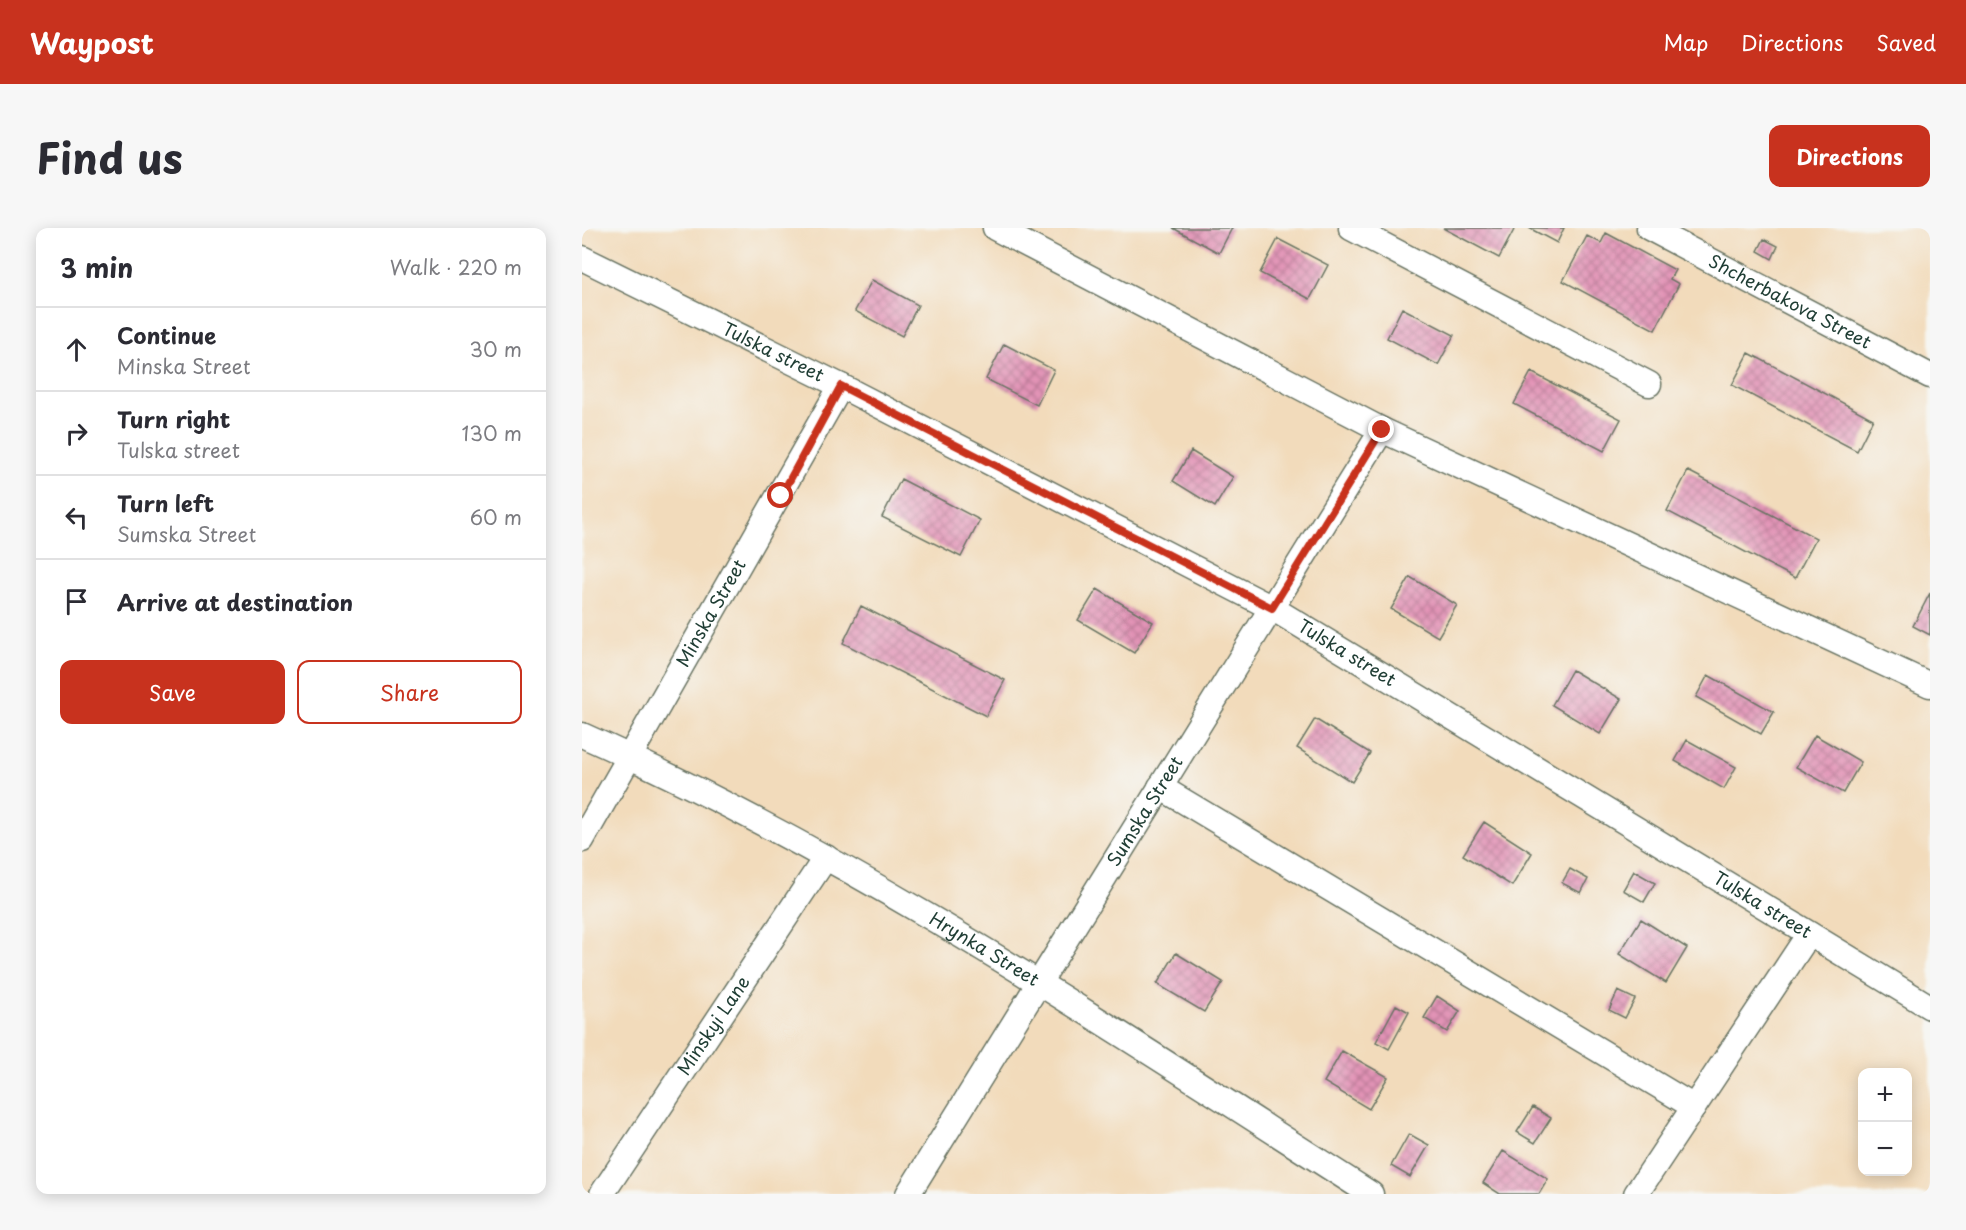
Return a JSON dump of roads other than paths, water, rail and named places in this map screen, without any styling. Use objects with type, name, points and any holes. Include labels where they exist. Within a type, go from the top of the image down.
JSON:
[{"type":"street","points":[[995,228],[1382,430],[1930,685]]},
{"type":"street","points":[[1351,228],[1649,384]]},
{"type":"street","name":"Shcherbakova Street","points":[[1649,228],[1930,375]]},
{"type":"street","name":"Tulska street","points":[[582,258],[841,386],[1272,608],[1930,1007]]},
{"type":"street","name":"Minska Street","points":[[582,840],[632,757],[841,386]]},
{"type":"street","name":"Sumska Street","points":[[908,1194],[1382,430]]},
{"type":"street","name":"Hrynka Street","points":[[582,735],[632,757],[826,857],[1039,983],[1371,1194]]},
{"type":"street","points":[[1160,787],[1694,1107]]},
{"type":"street","name":"Minskyi Lane","points":[[602,1194],[826,857]]},
{"type":"street","points":[[1636,1194],[1809,934]]}]
